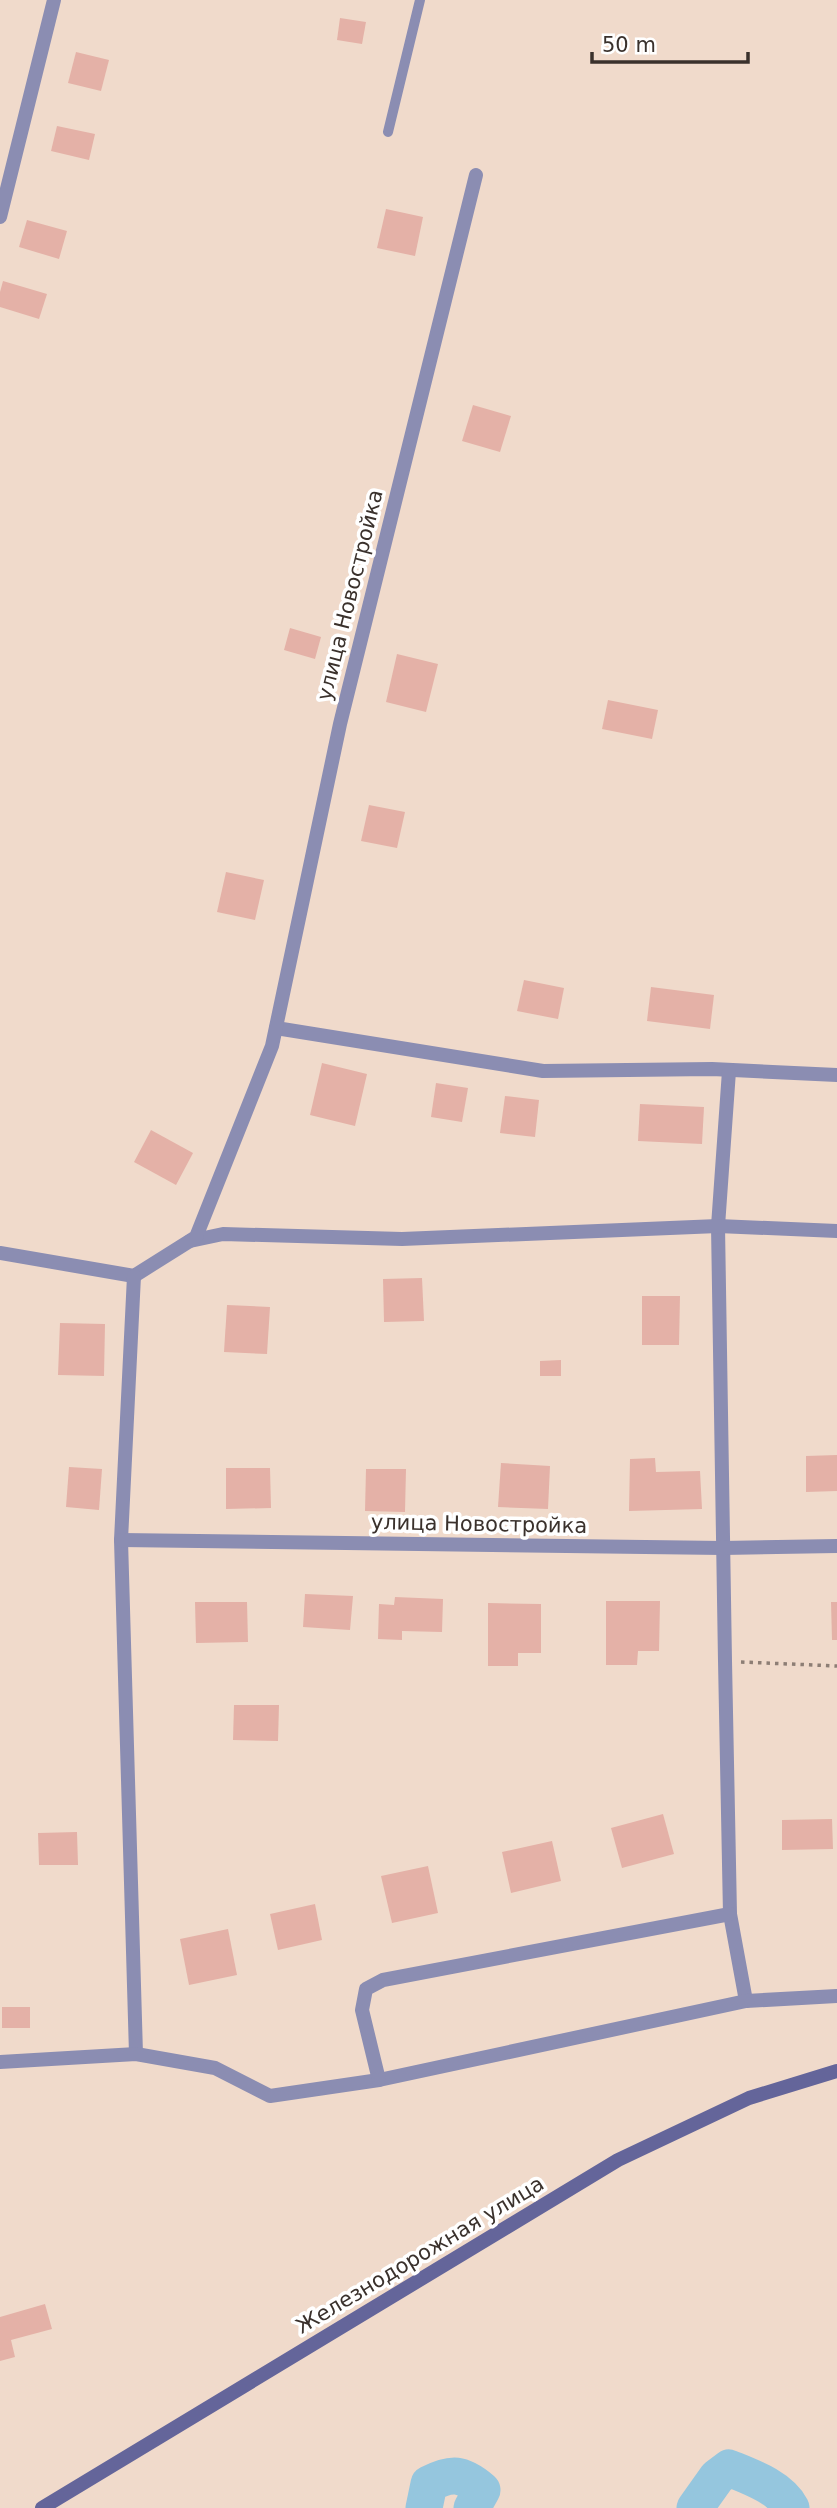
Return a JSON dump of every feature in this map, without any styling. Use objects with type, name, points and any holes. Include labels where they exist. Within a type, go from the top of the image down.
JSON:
[{"type":"street","points":[[0,217],[54,0]]},
{"type":"street","name":"улица Новостройка","points":[[134,1276],[196,1237],[272,1046],[340,724],[476,175]]},
{"type":"street","points":[[276,1028],[543,1071],[729,1071],[837,1075]]},
{"type":"street","points":[[729,1071],[718,1226],[725,1661],[730,1914],[746,2001]]},
{"type":"street","name":"улица Новостройка","points":[[190,1241],[223,1234],[402,1239],[718,1226],[837,1231]]},
{"type":"street","points":[[0,1253],[134,1276],[121,1540],[136,2054]]},
{"type":"street","name":"улица Новостройка","points":[[121,1540],[723,1548],[837,1546]]},
{"type":"street","points":[[379,2080],[362,2010],[366,1989],[383,1980],[730,1914]]},
{"type":"street","points":[[0,2062],[136,2054],[215,2068],[270,2096],[379,2080],[746,2001],[837,1996]]},
{"type":"street","name":"Железнодорожная улица","points":[[42,2508],[618,2160],[749,2098],[837,2071]]},
{"type":"lane","points":[[388,132],[420,0]]},
{"type":"path","points":[[725,1661],[837,1666]]},
{"type":"building","points":[[340,18],[366,22],[362,44],[337,40]]},
{"type":"building","points":[[76,52],[109,60],[101,91],[68,83]]},
{"type":"building","points":[[57,126],[95,134],[89,160],[51,151]]},
{"type":"building","points":[[386,209],[423,217],[415,256],[377,248]]},
{"type":"building","points":[[27,220],[67,231],[59,259],[19,247]]},
{"type":"building","points":[[3,281],[47,294],[39,319],[0,307]]},
{"type":"building","points":[[473,405],[511,416],[500,452],[462,441]]},
{"type":"building","points":[[290,628],[321,637],[315,659],[284,650]]},
{"type":"building","points":[[397,654],[438,664],[426,712],[386,702]]},
{"type":"building","points":[[608,700],[658,710],[652,739],[602,729]]},
{"type":"building","points":[[369,805],[405,812],[397,848],[361,841]]},
{"type":"building","points":[[226,872],[264,880],[255,920],[217,912]]},
{"type":"building","points":[[524,980],[564,988],[558,1019],[517,1011]]},
{"type":"building","points":[[651,987],[714,995],[710,1029],[647,1021]]},
{"type":"building","points":[[322,1063],[367,1074],[355,1126],[310,1115]]},
{"type":"building","points":[[436,1083],[468,1088],[462,1122],[431,1117]]},
{"type":"building","points":[[505,1096],[539,1100],[535,1137],[500,1133]]},
{"type":"building","points":[[640,1104],[704,1107],[702,1144],[638,1141]]},
{"type":"building","points":[[151,1130],[193,1153],[176,1185],[134,1162]]},
{"type":"building","points":[[422,1278],[424,1321],[384,1322],[383,1279]]},
{"type":"building","points":[[642,1296],[680,1296],[679,1345],[642,1345]]},
{"type":"building","points":[[227,1305],[270,1307],[267,1354],[224,1352]]},
{"type":"building","points":[[60,1323],[105,1324],[104,1376],[58,1375]]},
{"type":"building","points":[[561,1360],[561,1376],[540,1376],[540,1361]]},
{"type":"building","points":[[837,1455],[837,1491],[806,1492],[806,1456]]},
{"type":"building","points":[[655,1458],[656,1472],[700,1471],[702,1509],[629,1511],[630,1459]]},
{"type":"building","points":[[501,1463],[550,1466],[548,1509],[498,1507]]},
{"type":"building","points":[[69,1467],[102,1469],[99,1510],[66,1507]]},
{"type":"building","points":[[226,1468],[270,1468],[271,1508],[226,1509]]},
{"type":"building","points":[[366,1469],[406,1469],[405,1512],[365,1511]]},
{"type":"building","points":[[305,1594],[353,1596],[350,1630],[303,1627]]},
{"type":"building","points":[[395,1597],[443,1599],[442,1632],[402,1631],[402,1640],[378,1639],[379,1604],[394,1605]]},
{"type":"building","points":[[606,1601],[660,1601],[659,1651],[638,1651],[637,1665],[606,1665]]},
{"type":"building","points":[[195,1602],[247,1602],[248,1642],[196,1643]]},
{"type":"building","points":[[831,1602],[837,1602],[837,1640],[832,1640]]},
{"type":"building","points":[[488,1603],[541,1604],[541,1653],[518,1653],[518,1666],[488,1666]]},
{"type":"building","points":[[234,1705],[279,1705],[278,1741],[233,1740]]},
{"type":"building","points":[[663,1814],[674,1854],[622,1868],[611,1828]]},
{"type":"building","points":[[832,1819],[833,1849],[782,1850],[782,1820]]},
{"type":"building","points":[[77,1832],[78,1865],[39,1865],[38,1833]]},
{"type":"building","points":[[552,1841],[561,1881],[511,1893],[502,1852]]},
{"type":"building","points":[[428,1866],[438,1913],[392,1923],[381,1876]]},
{"type":"building","points":[[315,1904],[322,1940],[278,1950],[270,1914]]},
{"type":"building","points":[[228,1929],[237,1975],[189,1985],[180,1939]]},
{"type":"building","points":[[2,2007],[30,2007],[30,2028],[2,2028]]},
{"type":"building","points":[[45,2304],[52,2329],[11,2340],[15,2357],[0,2361],[0,2317]]},
{"type":"waterway","points":[[695,2508],[717,2477],[729,2468],[772,2488],[791,2508]]},
{"type":"waterway","points":[[424,2508],[429,2484],[451,2476],[463,2477],[482,2490],[472,2508]]}]
